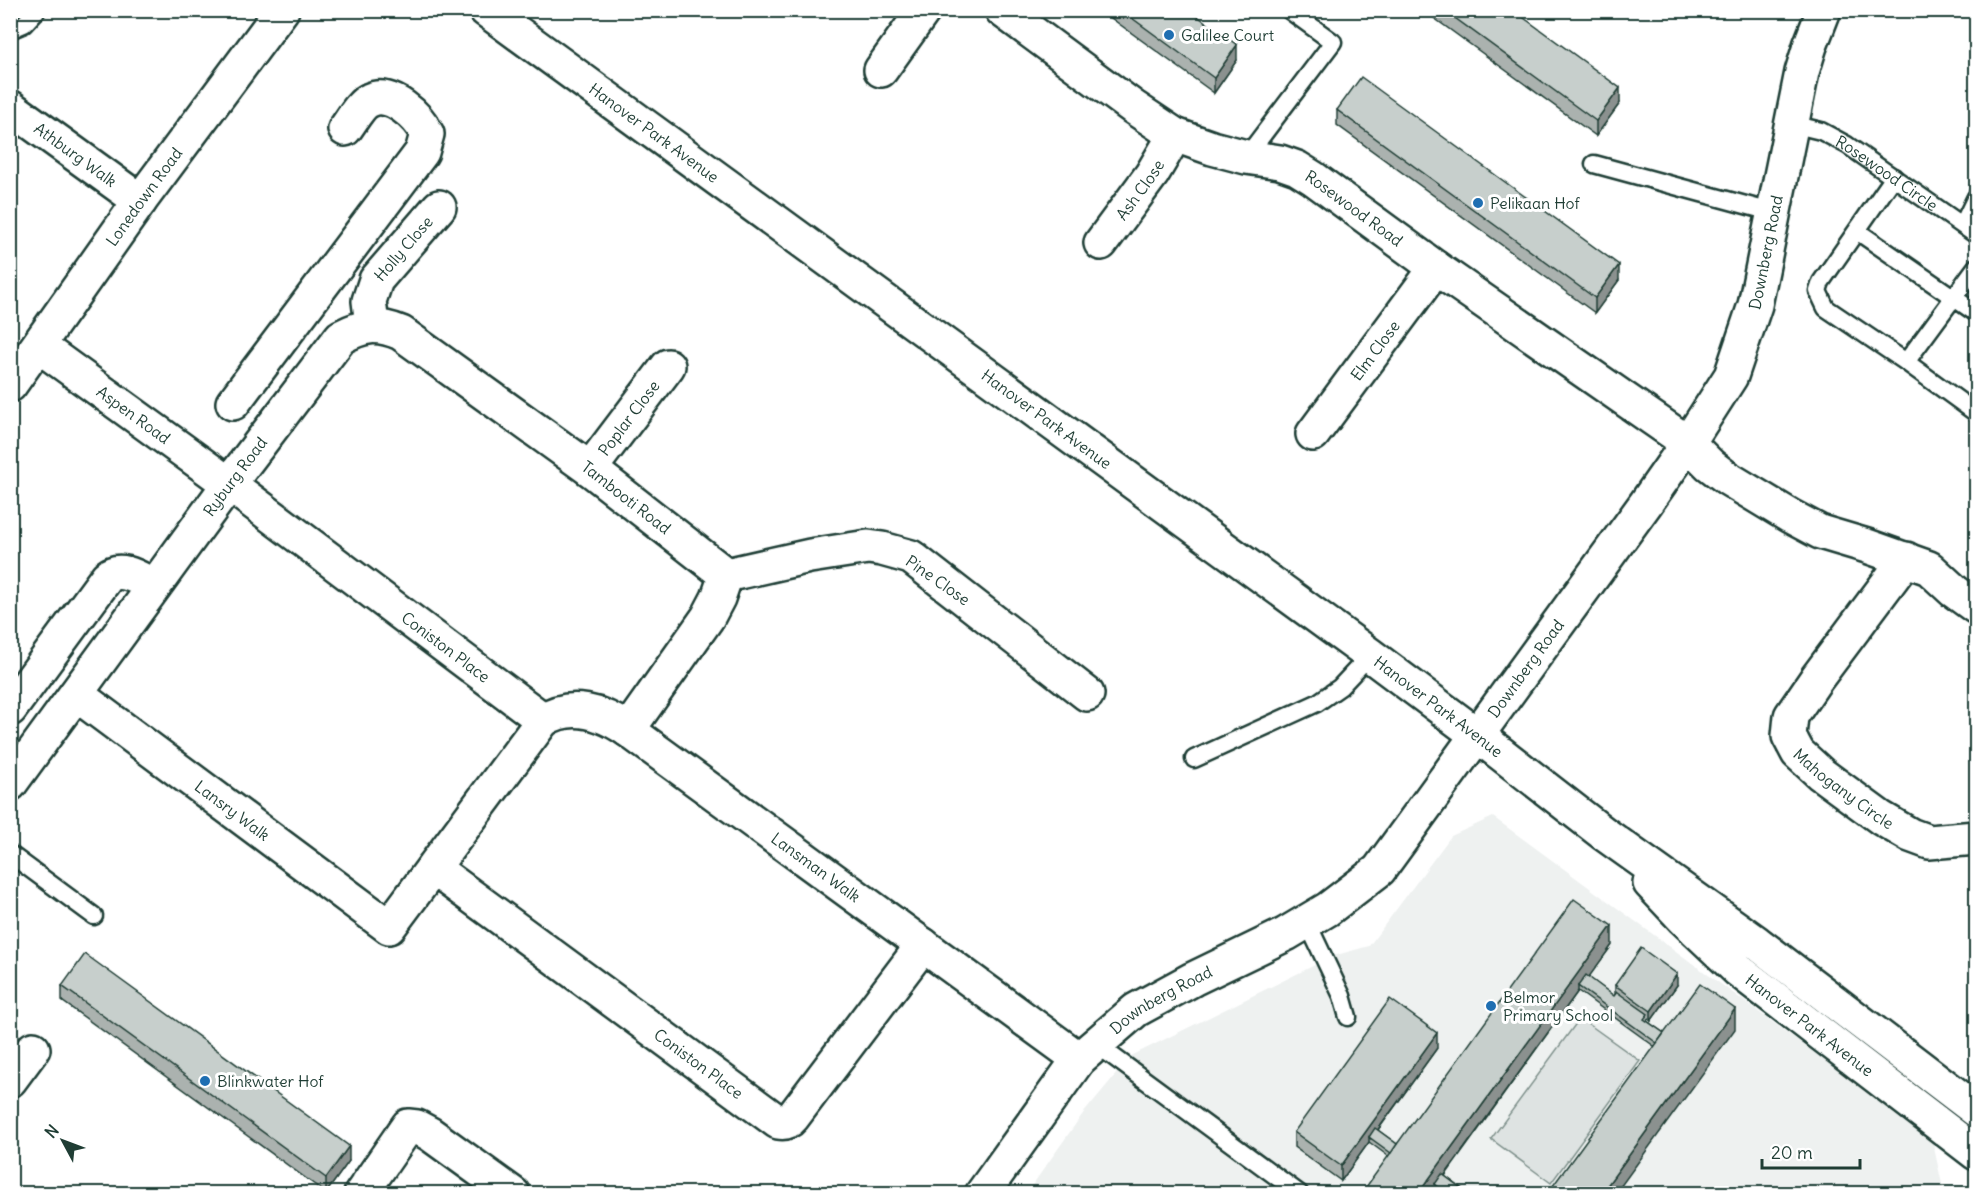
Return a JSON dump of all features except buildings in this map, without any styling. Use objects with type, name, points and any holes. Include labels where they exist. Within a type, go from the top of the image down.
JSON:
[{"type":"street","name":"Lonedown Road","points":[[10,385],[140,201],[282,10]]},
{"type":"street","name":"Hanover Park Avenue","points":[[486,10],[1370,655],[1603,833],[1723,918],[1977,1110]]},
{"type":"street","points":[[881,70],[924,10]]},
{"type":"street","name":"Rosewood Road","points":[[1002,10],[1133,107],[1175,135],[1212,148],[1246,157],[1280,162],[1297,168],[1334,192],[1436,268],[1688,443]]},
{"type":"street","name":"Downberg Road","points":[[982,1194],[1088,1051],[1136,1010],[1163,994],[1307,922],[1328,909],[1378,870],[1584,591],[1688,443],[1731,376],[1755,304],[1807,55],[1824,10]]},
{"type":"street","points":[[233,403],[422,152],[427,134],[418,119],[392,100],[382,98],[370,100],[364,105],[345,129]]},
{"type":"street","name":"Athburg Walk","points":[[10,107],[140,201]]},
{"type":"street","name":"Ash Close","points":[[1101,243],[1152,174],[1175,135]]},
{"type":"street","name":"Holly Close","points":[[372,325],[369,301],[376,280],[439,207]]},
{"type":"street","name":"Elm Close","points":[[1313,434],[1436,268]]},
{"type":"street","name":"Ryburg Road","points":[[10,784],[317,367],[341,337],[372,325]]},
{"type":"street","name":"Tambooti Road","points":[[372,325],[387,327],[401,333],[590,470],[726,575]]},
{"type":"street","points":[[279,340],[317,367]]},
{"type":"street","name":"Aspen Road","points":[[39,346],[229,484]]},
{"type":"street","name":"Poplar Close","points":[[590,470],[668,366]]},
{"type":"street","points":[[1688,443],[1727,478],[1820,532],[1929,568],[1954,591],[1977,607]]},
{"type":"street","name":"Coniston Place","points":[[229,484],[543,720]]},
{"type":"street","name":"Pine Close","points":[[726,575],[810,556],[868,548],[882,549],[911,557],[1087,694]]},
{"type":"street","name":"Mahogany Circle","points":[[1906,559],[1791,716],[1789,736],[1798,753],[1821,774],[1881,818],[1910,835],[1929,842],[1977,838]]},
{"type":"street","points":[[10,709],[106,577],[124,572],[154,586]]},
{"type":"street","points":[[628,730],[708,617],[726,575]]},
{"type":"street","name":"Lansry Walk","points":[[76,694],[389,927],[433,868]]},
{"type":"street","name":"Lansman Walk","points":[[543,720],[553,714],[575,710],[604,716],[628,730],[923,945],[1088,1051]]},
{"type":"street","points":[[433,868],[543,720]]},
{"type":"street","name":"Hanover Park Avenue","points":[[1603,833],[1683,918],[1738,970],[1977,1153]]},
{"type":"street","name":"Coniston Place","points":[[433,868],[778,1122],[783,1123],[792,1118],[923,945]]},
{"type":"street","points":[[10,1080],[33,1049]]},
{"type":"street","points":[[361,1194],[408,1126],[417,1127],[430,1134],[513,1194]]},
{"type":"lane","points":[[10,30],[24,24],[37,10]]},
{"type":"lane","points":[[1246,157],[1333,42],[1289,10]]},
{"type":"lane","name":"Rosewood Circle","points":[[1792,124],[1821,131],[1841,141],[1977,235]]},
{"type":"lane","points":[[1594,164],[1775,213]]},
{"type":"lane","points":[[1894,177],[1821,282],[1818,291],[1826,308],[1977,413]]},
{"type":"lane","points":[[1963,224],[1977,197]]},
{"type":"lane","points":[[1857,231],[1977,313]]},
{"type":"lane","points":[[1906,362],[1977,267]]},
{"type":"lane","points":[[1194,759],[1317,703],[1340,687],[1370,655]]},
{"type":"lane","points":[[10,854],[94,916]]},
{"type":"lane","points":[[1307,922],[1342,996],[1348,1017]]},
{"type":"lane","points":[[1088,1051],[1300,1194]]},
{"type":"shaded area","name":"Belmor Primary School","points":[[1493,817],[1932,1139],[1944,1193],[1026,1194],[1082,1115],[1131,1056],[1333,956],[1369,946],[1451,836]]},
{"type":"shaded area","points":[[1580,1018],[1640,1061],[1551,1183],[1491,1139]]},
{"type":"place","name":"Galilee Court","points":[[1169,35]]},
{"type":"place","name":"Pelikaan Hof","points":[[1478,203]]},
{"type":"place","name":"Belmor Primary School","points":[[1491,1006]]},
{"type":"place","name":"Blinkwater Hof","points":[[205,1081]]}]
